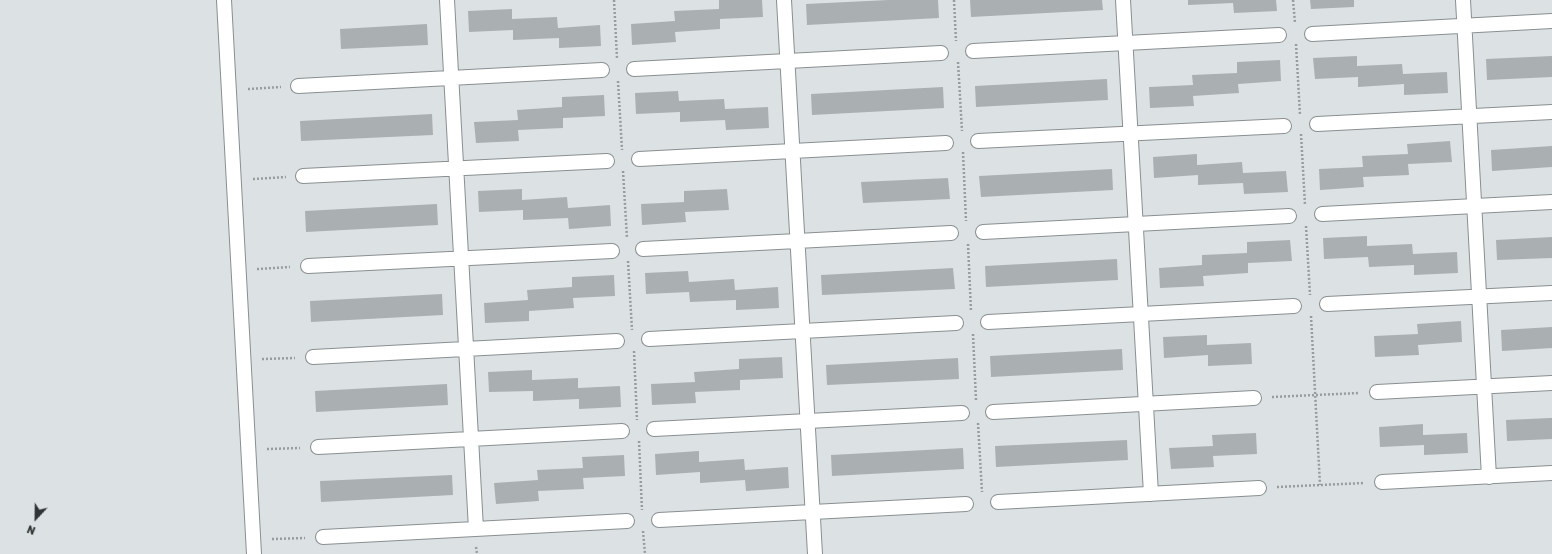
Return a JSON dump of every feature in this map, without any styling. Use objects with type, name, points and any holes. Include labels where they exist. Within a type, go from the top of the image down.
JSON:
[{"type":"lane","points":[[224,0],[254,547]]},
{"type":"lane","points":[[446,0],[476,529]]},
{"type":"lane","points":[[784,0],[815,554]]},
{"type":"lane","points":[[1123,0],[1151,494]]},
{"type":"lane","points":[[1463,0],[1489,477]]},
{"type":"lane","points":[[1312,34],[1552,21]]},
{"type":"lane","points":[[973,52],[1279,36]]},
{"type":"lane","points":[[634,69],[942,53]]},
{"type":"lane","points":[[298,86],[602,70]]},
{"type":"lane","points":[[1317,124],[1552,112]]},
{"type":"lane","points":[[978,141],[1284,126]]},
{"type":"lane","points":[[638,159],[946,143]]},
{"type":"lane","points":[[303,176],[607,161]]},
{"type":"lane","points":[[1322,214],[1552,202]]},
{"type":"lane","points":[[983,232],[1289,216]]},
{"type":"lane","points":[[643,249],[951,233]]},
{"type":"lane","points":[[308,266],[612,251]]},
{"type":"lane","points":[[1327,304],[1552,292]]},
{"type":"lane","points":[[988,322],[1294,306]]},
{"type":"lane","points":[[649,339],[956,323]]},
{"type":"lane","points":[[313,357],[617,341]]},
{"type":"lane","points":[[1377,392],[1552,383]]},
{"type":"lane","points":[[993,412],[1254,398]]},
{"type":"lane","points":[[654,429],[962,413]]},
{"type":"lane","points":[[318,447],[622,431]]},
{"type":"lane","points":[[1382,482],[1552,473]]},
{"type":"lane","points":[[998,502],[1259,488]]},
{"type":"lane","points":[[658,520],[966,504]]},
{"type":"lane","points":[[323,537],[627,521]]},
{"type":"path","points":[[614,0],[617,62]]},
{"type":"path","points":[[954,0],[957,45]]},
{"type":"path","points":[[1294,0],[1295,28]]},
{"type":"path","points":[[1296,42],[1300,117]]},
{"type":"path","points":[[958,60],[962,135]]},
{"type":"path","points":[[618,77],[622,152]]},
{"type":"path","points":[[229,90],[298,86]]},
{"type":"path","points":[[1301,132],[1305,207]]},
{"type":"path","points":[[963,150],[967,225]]},
{"type":"path","points":[[623,167],[627,242]]},
{"type":"path","points":[[234,180],[303,176]]},
{"type":"path","points":[[1306,222],[1310,297]]},
{"type":"path","points":[[968,240],[972,315]]},
{"type":"path","points":[[628,257],[632,333]]},
{"type":"path","points":[[239,270],[308,266]]},
{"type":"path","points":[[1311,312],[1320,485]]},
{"type":"path","points":[[972,330],[976,405]]},
{"type":"path","points":[[633,348],[638,423]]},
{"type":"path","points":[[244,360],[313,357]]},
{"type":"path","points":[[1254,398],[1377,392]]},
{"type":"path","points":[[977,420],[982,495]]},
{"type":"path","points":[[638,438],[642,513]]},
{"type":"path","points":[[249,450],[318,447]]},
{"type":"path","points":[[1259,488],[1382,482]]},
{"type":"path","points":[[643,527],[645,554]]},
{"type":"path","points":[[254,547],[323,537]]},
{"type":"building","points":[[719,0],[762,0],[763,17],[720,19],[720,29],[675,32],[676,42],[632,45],[631,24],[675,21],[674,11],[719,9]]},
{"type":"building","points":[[888,0],[938,0],[939,18],[807,25],[806,4]]},
{"type":"building","points":[[970,0],[1102,0],[1103,10],[971,17]]},
{"type":"building","points":[[1188,0],[1276,0],[1277,11],[1234,13],[1233,3],[1188,5]]},
{"type":"building","points":[[1310,0],[1354,0],[1354,7],[1311,9]]},
{"type":"building","points":[[512,9],[512,19],[557,17],[558,28],[600,25],[601,46],[559,48],[559,38],[513,40],[513,30],[469,32],[468,11]]},
{"type":"building","points":[[427,24],[428,45],[341,49],[340,29]]},
{"type":"building","points":[[1357,56],[1357,66],[1402,64],[1403,74],[1447,72],[1448,93],[1404,95],[1404,84],[1358,87],[1358,77],[1315,79],[1313,58]]},
{"type":"building","points":[[1552,56],[1552,77],[1487,80],[1486,59]]},
{"type":"building","points":[[1280,60],[1281,81],[1238,84],[1239,93],[1193,96],[1194,106],[1150,108],[1149,87],[1193,85],[1192,75],[1237,73],[1237,62]]},
{"type":"building","points":[[1107,79],[1108,100],[976,107],[975,86]]},
{"type":"building","points":[[943,87],[944,108],[812,115],[811,94]]},
{"type":"building","points":[[678,91],[679,101],[724,99],[725,109],[768,107],[769,128],[726,130],[725,120],[680,122],[680,112],[636,114],[635,93]]},
{"type":"building","points":[[604,95],[605,116],[563,118],[563,128],[518,130],[519,141],[476,143],[474,122],[518,120],[517,110],[562,107],[562,97]]},
{"type":"building","points":[[432,114],[433,135],[301,141],[300,121]]},
{"type":"building","points":[[1450,141],[1452,162],[1408,164],[1409,175],[1363,177],[1364,187],[1320,190],[1319,169],[1363,167],[1362,156],[1408,154],[1407,144]]},
{"type":"building","points":[[1552,146],[1552,167],[1492,171],[1491,150]]},
{"type":"building","points":[[1197,154],[1197,165],[1242,162],[1243,173],[1286,171],[1288,192],[1244,194],[1243,183],[1198,185],[1198,175],[1154,178],[1153,157]]},
{"type":"building","points":[[1112,169],[1113,190],[981,197],[979,176]]},
{"type":"building","points":[[948,178],[950,199],[863,203],[861,182]]},
{"type":"building","points":[[522,189],[522,200],[567,197],[568,208],[610,205],[611,226],[569,229],[568,218],[523,220],[523,210],[479,212],[478,191]]},
{"type":"building","points":[[727,189],[729,210],[685,212],[686,222],[642,225],[641,204],[684,202],[684,191]]},
{"type":"building","points":[[437,204],[438,225],[306,232],[305,211]]},
{"type":"building","points":[[1367,236],[1367,246],[1412,244],[1413,254],[1457,252],[1458,273],[1414,275],[1414,265],[1369,267],[1368,257],[1324,259],[1323,238]]},
{"type":"building","points":[[1552,237],[1552,258],[1497,260],[1496,240]]},
{"type":"building","points":[[1290,240],[1292,261],[1248,263],[1248,273],[1203,276],[1204,286],[1160,288],[1159,268],[1202,265],[1202,255],[1247,253],[1247,242]]},
{"type":"building","points":[[1117,259],[1118,280],[986,287],[985,266]]},
{"type":"building","points":[[953,268],[955,289],[822,295],[821,275]]},
{"type":"building","points":[[688,271],[689,282],[734,279],[735,290],[778,287],[779,308],[736,310],[736,300],[690,302],[689,292],[646,294],[645,273]]},
{"type":"building","points":[[614,275],[615,296],[573,298],[574,308],[529,311],[529,321],[485,323],[484,303],[528,300],[527,290],[572,287],[572,277]]},
{"type":"building","points":[[442,294],[443,315],[311,322],[310,301]]},
{"type":"building","points":[[1461,321],[1462,342],[1418,345],[1419,355],[1375,357],[1374,336],[1418,334],[1417,324]]},
{"type":"building","points":[[1552,327],[1552,348],[1502,351],[1501,330]]},
{"type":"building","points":[[1207,335],[1207,345],[1251,343],[1252,364],[1208,366],[1208,355],[1164,358],[1163,337]]},
{"type":"building","points":[[1122,349],[1123,370],[991,377],[990,356]]},
{"type":"building","points":[[782,357],[783,378],[740,380],[740,390],[695,392],[696,403],[652,405],[651,384],[695,382],[694,372],[739,369],[739,359]]},
{"type":"building","points":[[958,358],[959,379],[827,385],[826,365]]},
{"type":"building","points":[[532,370],[532,380],[578,378],[578,388],[620,386],[621,407],[579,409],[579,399],[533,401],[533,391],[489,392],[488,372]]},
{"type":"building","points":[[447,384],[448,405],[316,412],[315,391]]},
{"type":"building","points":[[1552,418],[1552,439],[1507,441],[1506,420]]},
{"type":"building","points":[[1423,424],[1423,435],[1467,433],[1468,453],[1424,455],[1424,445],[1380,447],[1379,427]]},
{"type":"building","points":[[1256,433],[1257,454],[1213,456],[1214,467],[1171,469],[1169,448],[1213,446],[1212,435]]},
{"type":"building","points":[[1127,440],[1128,460],[996,467],[995,446]]},
{"type":"building","points":[[963,448],[964,469],[832,476],[831,455]]},
{"type":"building","points":[[699,451],[699,462],[744,459],[745,470],[788,467],[789,488],[746,491],[745,480],[700,483],[700,472],[656,475],[655,454]]},
{"type":"building","points":[[624,455],[625,476],[583,478],[584,489],[538,491],[539,501],[496,504],[494,483],[538,480],[537,470],[583,468],[582,457]]},
{"type":"building","points":[[452,475],[453,495],[321,502],[320,481]]}]
